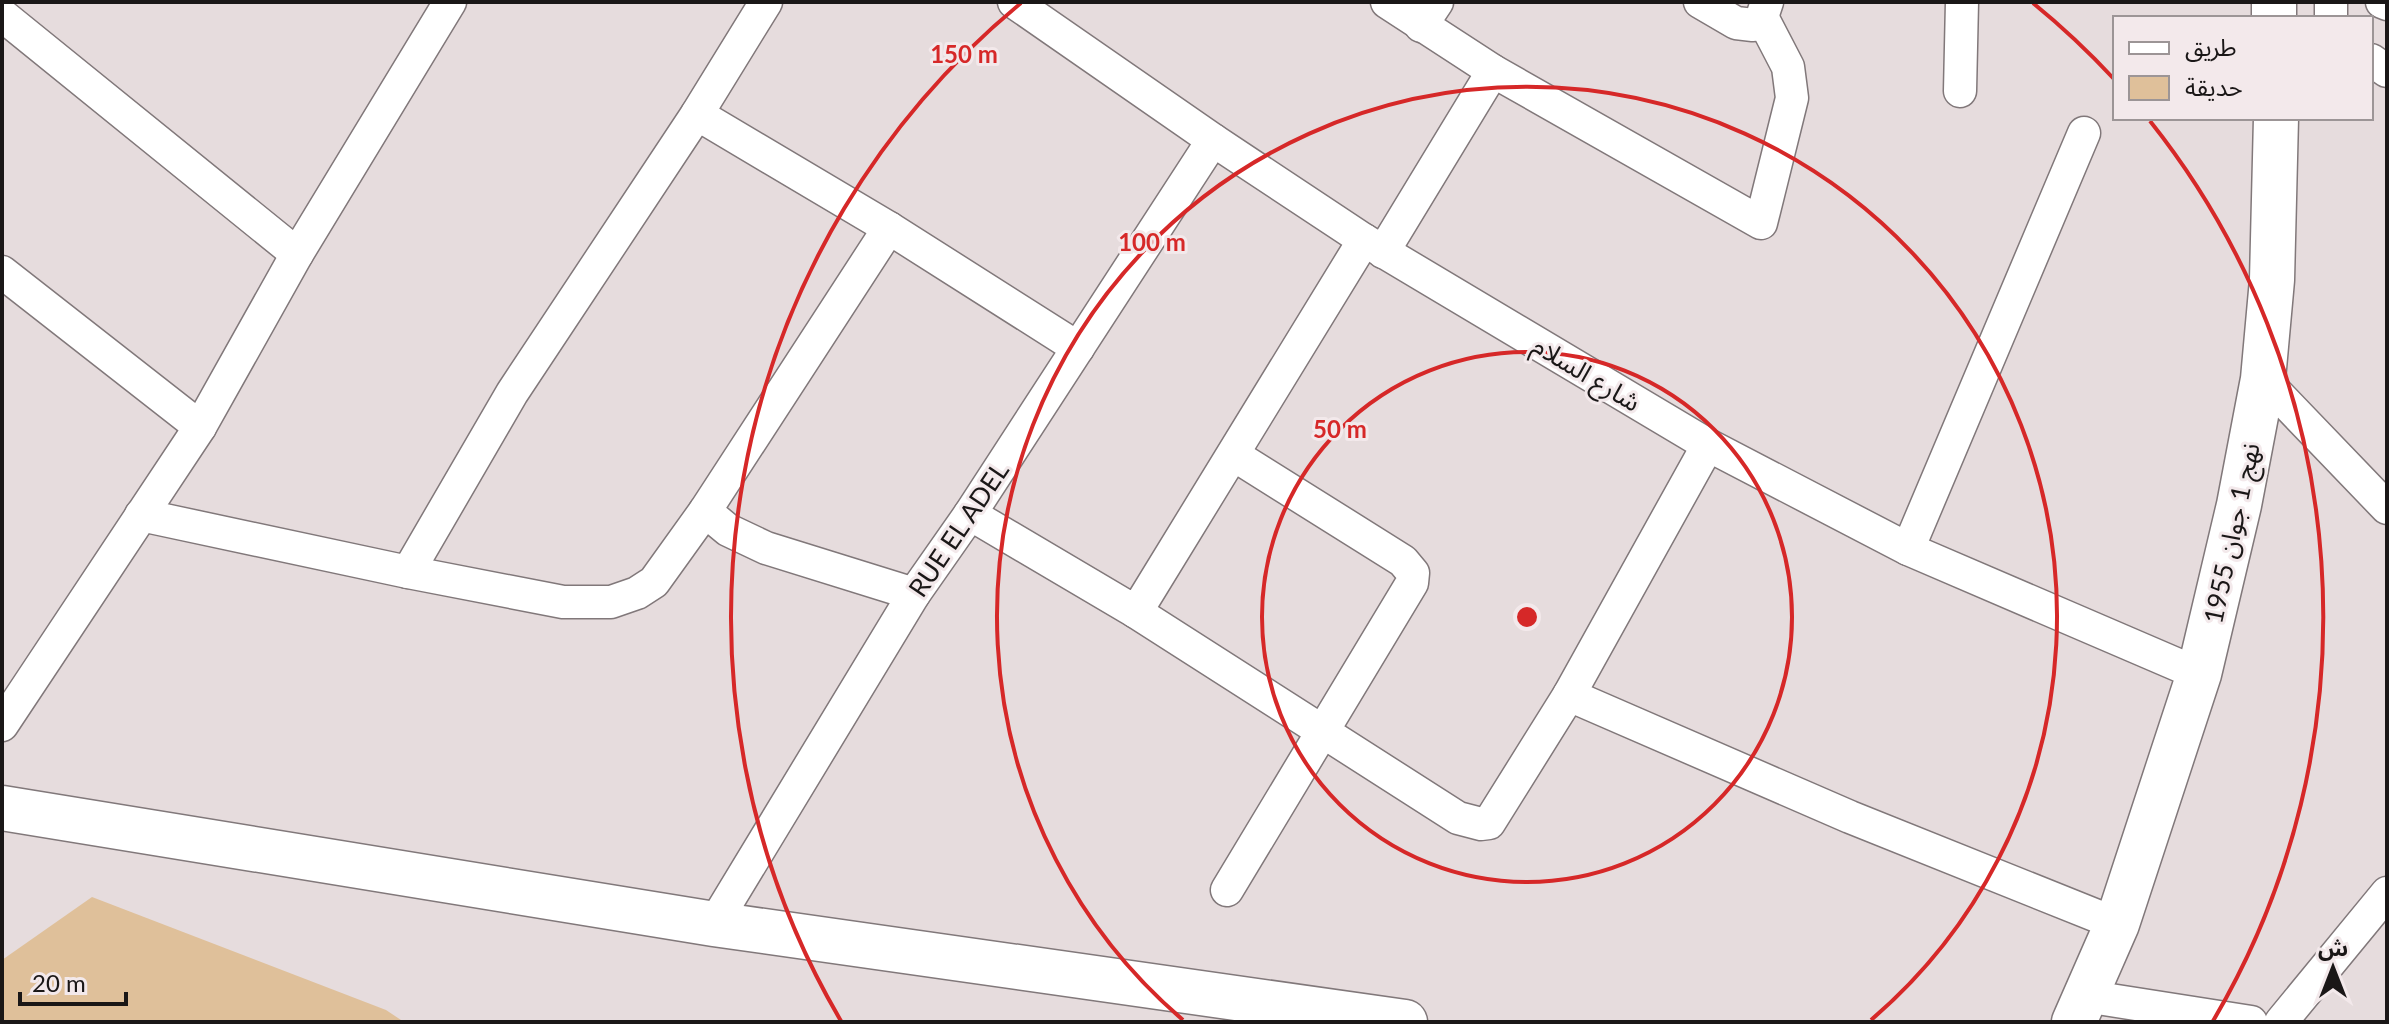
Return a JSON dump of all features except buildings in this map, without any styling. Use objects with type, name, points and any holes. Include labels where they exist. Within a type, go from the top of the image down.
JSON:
[{"type":"main road","name":"نهج 1 جوان 1955","points":[[2093,1014],[2115,930],[2199,674],[2239,505],[2263,379],[2272,280],[2276,120]]},
{"type":"main road","points":[[2,808],[714,924],[1377,1020]]},
{"type":"street","points":[[408,572],[512,393],[697,114],[766,2]]},
{"type":"street","name":"شارع السلام","points":[[1014,2],[1213,140],[1374,246],[1708,445],[1908,549],[2199,674]]},
{"type":"street","points":[[1387,2],[1429,14],[1493,71],[1761,223],[1792,98],[1788,67],[1765,10],[1753,25],[1736,23],[1700,2]]},
{"type":"street","points":[[1960,91],[1962,2]]},
{"type":"street","points":[[2,725],[200,427],[441,6]]},
{"type":"street","points":[[2,15],[297,254]]},
{"type":"street","points":[[1136,612],[1234,455],[1493,71]]},
{"type":"street","points":[[697,114],[889,228],[1078,348]]},
{"type":"street","points":[[1908,549],[2084,133]]},
{"type":"street","name":"RUE EL ADEL","points":[[714,924],[914,594],[970,514],[1213,140]]},
{"type":"street","points":[[141,515],[563,602],[611,602],[637,593],[654,582],[705,511],[889,228]]},
{"type":"street","points":[[2,272],[200,427]]},
{"type":"street","points":[[2263,379],[2387,508]]},
{"type":"street","points":[[970,514],[1136,612],[1458,818],[1481,824],[1489,823],[1569,695],[1708,445]]},
{"type":"street","points":[[1227,890],[1412,583],[1413,573],[1403,561],[1234,455]]},
{"type":"street","points":[[705,511],[728,530],[766,548],[914,594]]},
{"type":"street","points":[[1569,695],[2115,930]]},
{"type":"street","points":[[2281,1022],[2387,893]]},
{"type":"street","points":[[2093,1014],[2251,1022]]},
{"type":"green space","points":[[92,897],[386,1010],[404,1022],[2,1022],[2,960]]}]
